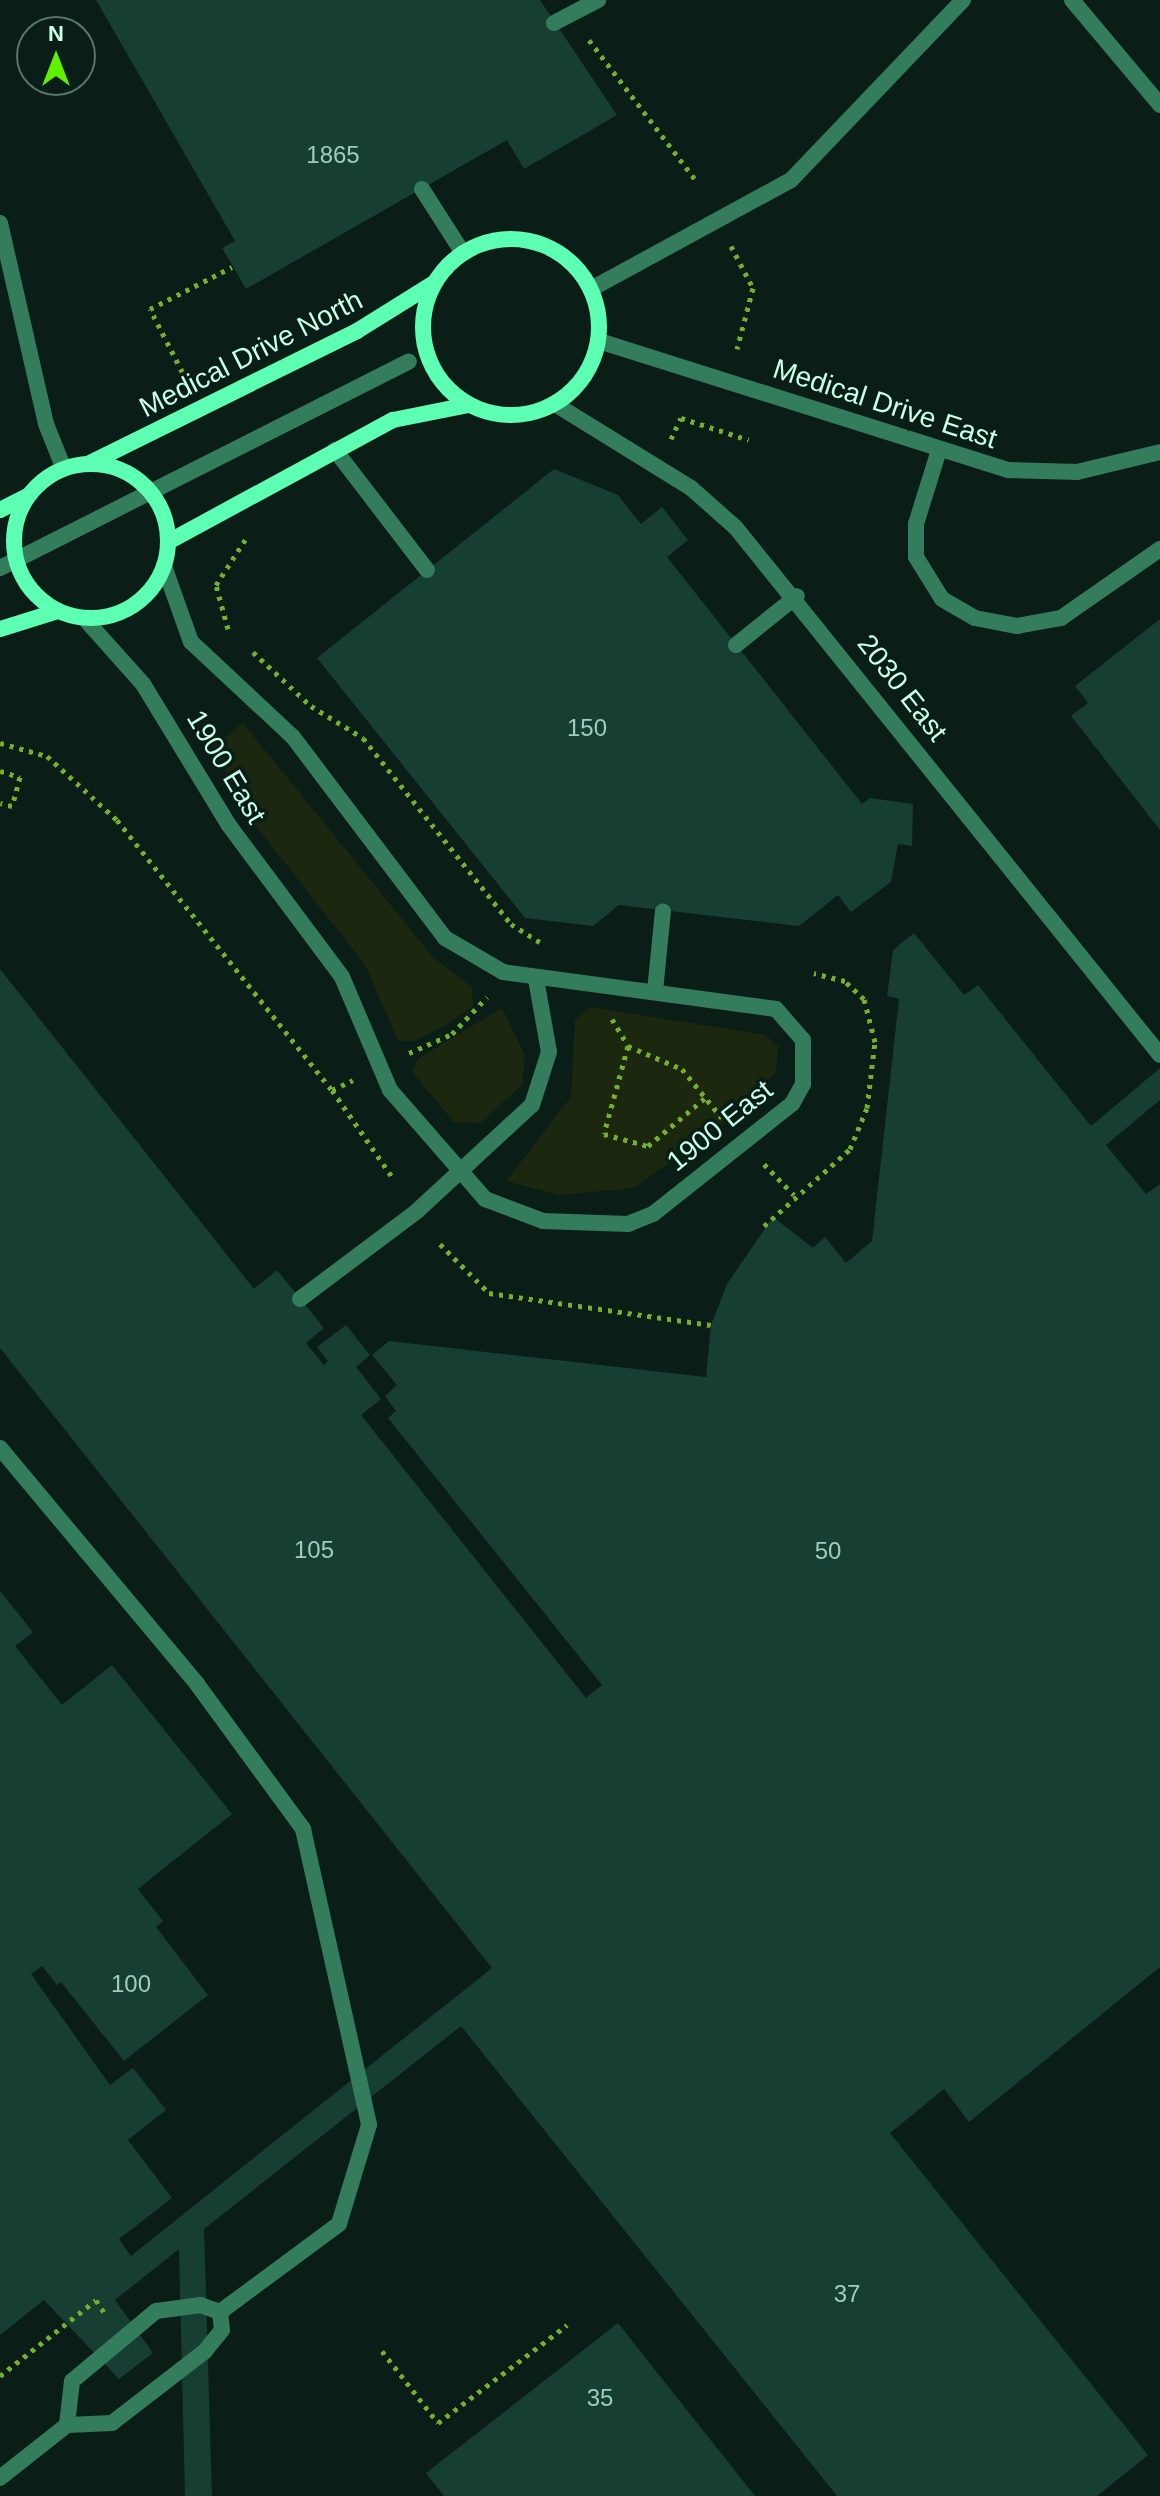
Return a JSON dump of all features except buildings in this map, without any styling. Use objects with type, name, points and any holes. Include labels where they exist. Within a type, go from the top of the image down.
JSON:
[{"type":"street","points":[[554,23],[598,0]]},
{"type":"street","points":[[591,289],[791,180],[963,0]]},
{"type":"street","points":[[1072,0],[1160,105]]},
{"type":"street","points":[[422,189],[463,253]]},
{"type":"street","points":[[0,223],[46,424],[64,469]]},
{"type":"street","points":[[503,239],[545,245],[591,289],[599,341],[577,386],[555,404],[496,415],[468,405],[428,361],[422,322],[434,283],[463,253],[503,239]]},
{"type":"street","name":"Medical Drive North","points":[[89,463],[357,331],[434,283]]},
{"type":"street","name":"Medical Drive East","points":[[599,341],[939,450],[1044,474],[1160,452]]},
{"type":"street","points":[[0,568],[409,361]]},
{"type":"street","name":"2030 East","points":[[555,404],[691,488],[797,596],[1160,1055]]},
{"type":"street","points":[[168,542],[393,420],[468,405]]},
{"type":"street","points":[[335,450],[427,570]]},
{"type":"street","points":[[939,450],[916,524],[916,557],[942,599],[975,618],[1017,626],[1061,618],[1160,549]]},
{"type":"street","points":[[0,510],[27,496],[64,469],[89,463],[136,478],[165,518],[168,542],[164,566],[132,605],[84,618],[58,611],[36,596],[14,550],[15,523],[27,496]]},
{"type":"street","name":"1900 East","points":[[84,618],[143,684],[228,824],[342,977],[390,1090],[459,1175],[514,1215],[628,1224],[653,1214],[792,1104],[806,1064],[792,1021],[752,1002],[536,979],[475,960],[445,938],[293,737],[191,642],[164,566]]},
{"type":"street","points":[[736,645],[797,596]]},
{"type":"street","points":[[0,629],[58,611]]},
{"type":"street","points":[[655,991],[663,911]]},
{"type":"street","points":[[300,1299],[511,1131],[545,1079],[548,1023],[536,979]]},
{"type":"street","points":[[0,1448],[197,1684],[303,1829],[369,2125],[339,2224],[220,2312]]},
{"type":"street","points":[[67,2425],[72,2381],[156,2311],[201,2305],[220,2312]]},
{"type":"street","points":[[0,2478],[67,2425],[112,2423],[205,2351],[222,2330],[220,2312]]},
{"type":"path","points":[[582,30],[695,179]]},
{"type":"path","points":[[729,241],[753,288],[734,348],[748,352]]},
{"type":"path","points":[[187,381],[150,309],[232,267]]},
{"type":"path","points":[[670,443],[681,418],[749,440]]},
{"type":"path","points":[[235,637],[221,617],[216,585],[229,554],[253,536]]},
{"type":"path","points":[[241,643],[311,706],[363,738],[511,924],[554,944]]},
{"type":"path","points":[[0,743],[47,756],[117,820],[332,1090],[393,1178]]},
{"type":"path","points":[[0,771],[20,777],[12,806],[0,803]]},
{"type":"path","points":[[764,1226],[850,1149],[867,1108],[875,1042],[864,999],[845,981],[814,973]]},
{"type":"path","points":[[407,1055],[452,1034],[487,997]]},
{"type":"path","points":[[613,1019],[628,1046],[682,1069],[721,1117]]},
{"type":"path","points":[[628,1046],[604,1134],[648,1146],[705,1098]]},
{"type":"path","points":[[332,1090],[353,1081]]},
{"type":"path","points":[[440,1244],[489,1293],[711,1325]]},
{"type":"path","points":[[0,2376],[96,2300]]},
{"type":"path","points":[[382,2351],[438,2423],[567,2325]]},
{"type":"green space","points":[[243,723],[433,957],[472,987],[473,1006],[445,1026],[412,1042],[398,1040],[365,965],[256,826],[212,747]]},
{"type":"green space","points":[[591,1007],[765,1035],[778,1046],[776,1072],[732,1118],[634,1188],[559,1195],[506,1181],[571,1097],[575,1019]]},
{"type":"green space","points":[[502,1008],[525,1056],[522,1085],[481,1123],[454,1122],[412,1072],[418,1059]]}]
